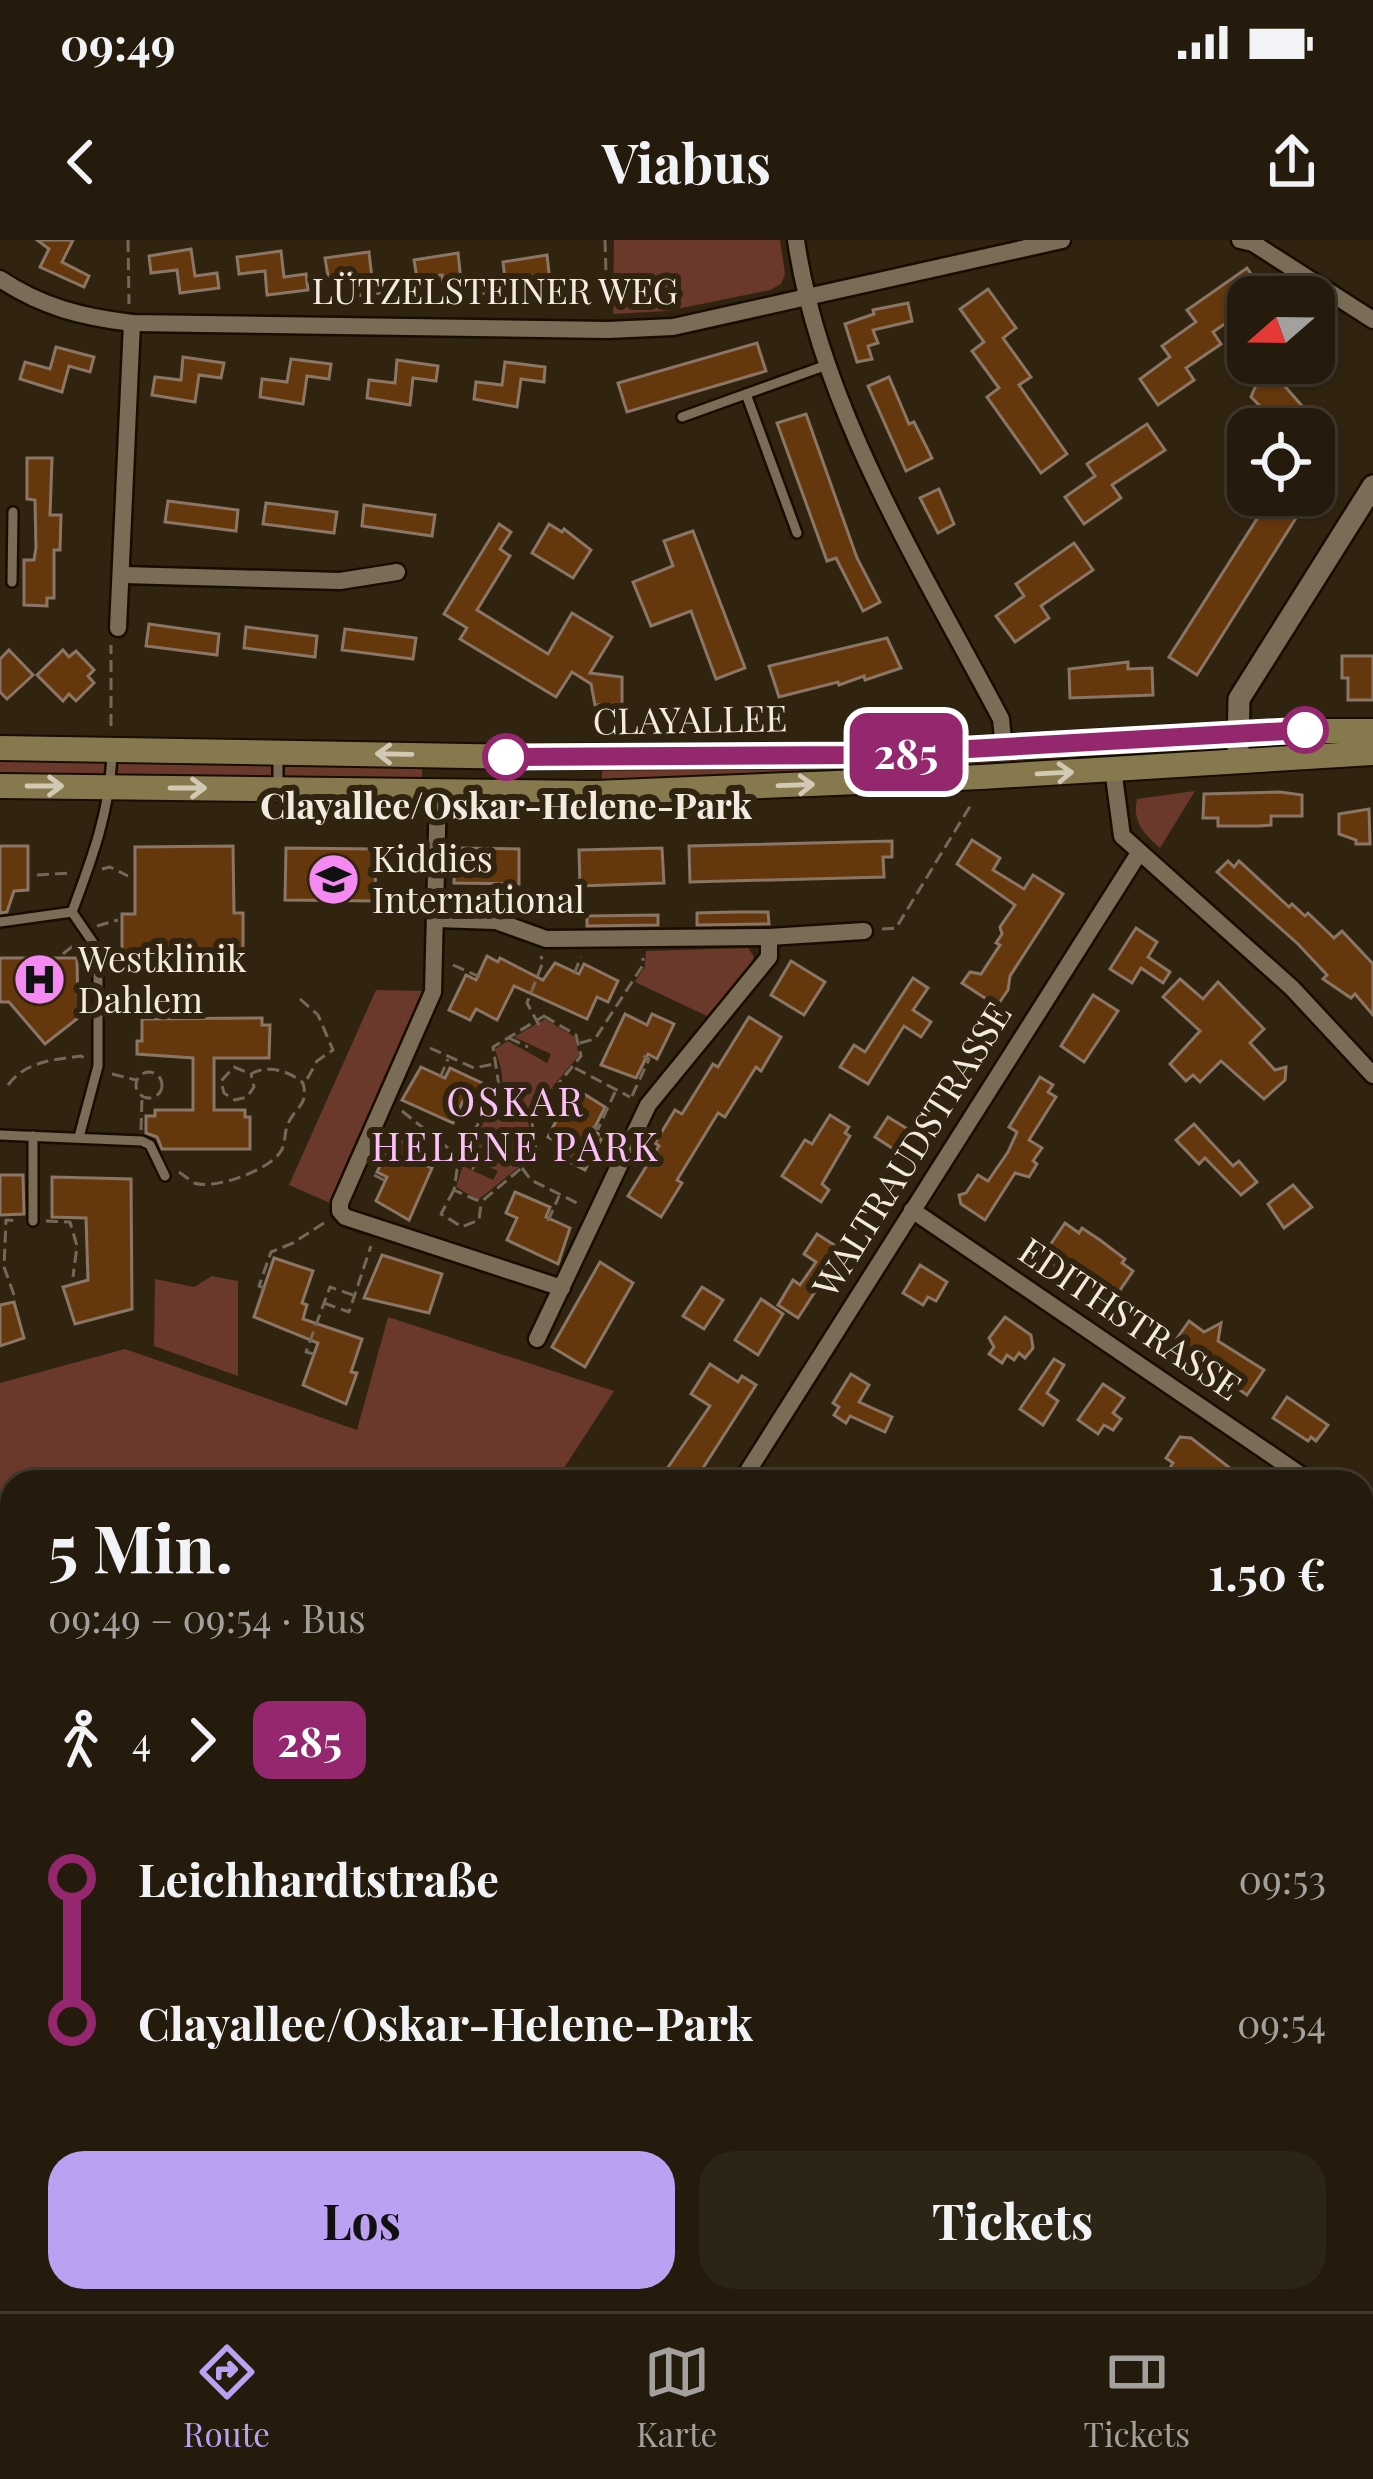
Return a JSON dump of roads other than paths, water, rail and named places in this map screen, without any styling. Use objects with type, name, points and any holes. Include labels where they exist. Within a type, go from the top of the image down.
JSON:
[{"type":"main road","name":"CLAYALLEE","points":[[0,748],[111,737],[278,752],[861,755],[1373,731]]},
{"type":"main road","name":"CLAYALLEE","points":[[0,786],[595,793],[1373,753]]},
{"type":"street","points":[[796,240],[807,299],[854,432],[1001,718],[1004,748]]},
{"type":"street","name":"LÜTZELSTEINER WEG","points":[[0,280],[61,310],[130,317],[608,330],[674,327],[1062,240]]},
{"type":"street","points":[[1240,240],[1253,243],[1373,320]]},
{"type":"street","points":[[118,628],[130,317]]},
{"type":"street","points":[[1238,762],[1239,699],[1373,486]]},
{"type":"street","points":[[123,574],[340,581],[397,572]]},
{"type":"street","points":[[1119,769],[1119,828],[1139,854],[1292,988],[1373,1076]]},
{"type":"street","points":[[438,792],[434,992],[340,1211],[562,1288]]},
{"type":"street","name":"WALTRAUDSTRASSE","points":[[748,1470],[1139,854]]},
{"type":"street","points":[[436,919],[496,921],[535,938],[770,937],[864,931]]},
{"type":"street","points":[[537,1340],[648,1105],[769,957],[770,937]]},
{"type":"street","name":"EDITHSTRASSE","points":[[912,1210],[1293,1470]]},
{"type":"lane","points":[[682,417],[827,365]]},
{"type":"lane","points":[[746,394],[797,533]]},
{"type":"lane","points":[[12,582],[6,529],[13,512]]},
{"type":"lane","points":[[72,912],[111,788],[111,737]]},
{"type":"lane","points":[[1119,769],[1124,741]]},
{"type":"lane","points":[[278,752],[278,789]]},
{"type":"lane","points":[[438,792],[439,755]]},
{"type":"lane","points":[[0,922],[72,912]]},
{"type":"lane","points":[[72,912],[98,950],[98,1066],[80,1137]]},
{"type":"lane","points":[[0,1135],[142,1141],[151,1145],[165,1176]]},
{"type":"lane","points":[[33,1136],[33,1221]]},
{"type":"place","name":"Clayallee/Oskar-Helene-Park","points":[[506,757]]},
{"type":"place","name":"Kiddies International","points":[[333,880]]},
{"type":"place","name":"Westklinik Dahlem","points":[[39,980]]},
{"type":"district","name":"OSKAR HELENE PARK","points":[[516,1124]]}]
